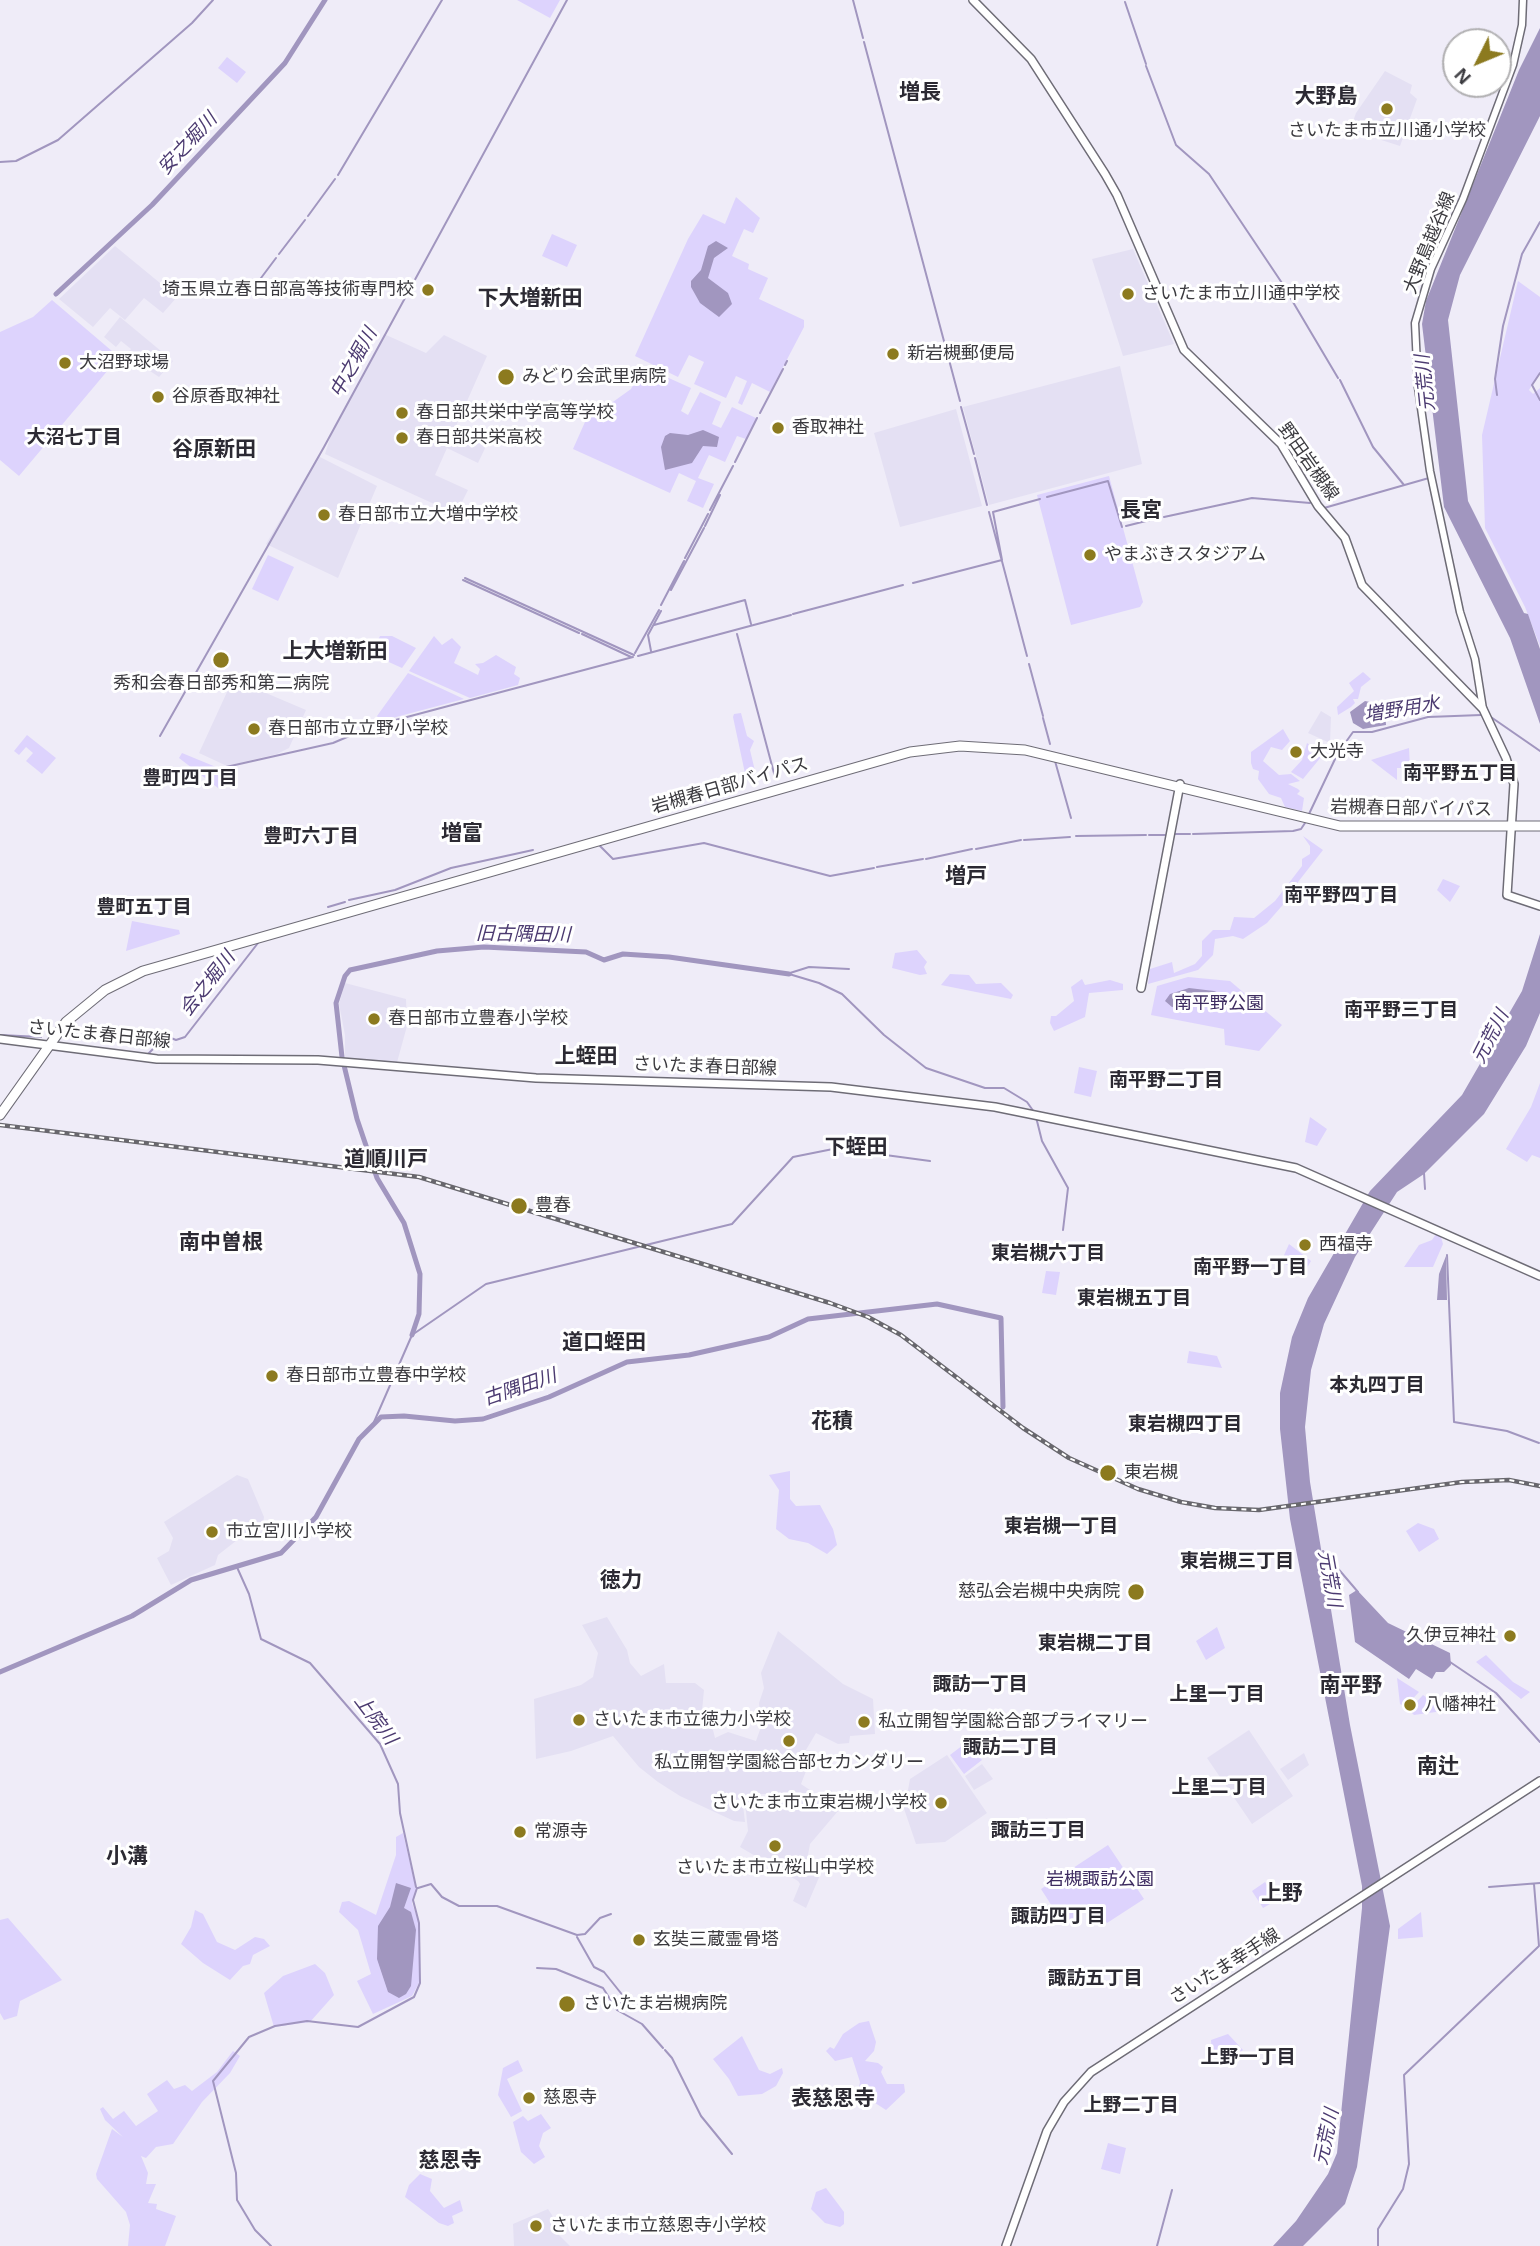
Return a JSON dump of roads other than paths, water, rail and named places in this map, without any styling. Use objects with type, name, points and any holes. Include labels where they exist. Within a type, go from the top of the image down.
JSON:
[{"type":"highway","name":"岩槻春日部バイパス","points":[[0,1115],[63,1019],[87,998],[118,977],[142,967],[909,748],[961,741],[1006,743],[1050,751],[1340,827],[1540,823]]},
{"type":"highway","name":"岩槻春日部バイパス","points":[[0,1107],[46,1045]]},
{"type":"main road","name":"野田岩槻線","points":[[973,0],[1031,59],[1105,174],[1117,195],[1184,350],[1280,443],[1318,506],[1345,538],[1363,585],[1483,709],[1514,784],[1507,895],[1540,906]]},
{"type":"main road","name":"大野島越谷線","points":[[1483,709],[1475,659],[1460,612],[1430,471],[1418,387],[1415,323],[1431,269],[1463,199],[1513,65],[1522,25],[1523,0]]},
{"type":"main road","points":[[1141,988],[1179,786]]},
{"type":"main road","name":"さいたま春日部線","points":[[0,1039],[157,1059],[343,1062],[536,1078],[831,1087],[983,1105],[1283,1164],[1540,1276]]},
{"type":"main road","name":"さいたま幸手線","points":[[1006,2246],[1042,2142],[1058,2111],[1079,2083],[1105,2060],[1356,1902],[1540,1781]]},
{"type":"waterway","points":[[0,162],[16,161],[58,140],[192,23],[213,0]]},
{"type":"waterway","name":"安之堀川","points":[[56,294],[152,205],[285,63],[325,0]]},
{"type":"waterway","points":[[338,175],[442,0]]},
{"type":"waterway","name":"中之堀川","points":[[160,736],[324,447],[567,0]]},
{"type":"waterway","points":[[853,0],[863,38]]},
{"type":"waterway","points":[[1125,2],[1146,64]]},
{"type":"waterway","points":[[864,42],[960,401]]},
{"type":"waterway","points":[[1146,66],[1176,145],[1209,174],[1288,292]]},
{"type":"waterway","points":[[308,216],[335,179]]},
{"type":"waterway","points":[[279,254],[305,220]]},
{"type":"waterway","points":[[1497,395],[1495,379],[1503,326],[1522,254],[1540,222]]},
{"type":"waterway","points":[[258,282],[276,258]]},
{"type":"waterway","points":[[1290,297],[1338,378]]},
{"type":"waterway","points":[[785,365],[787,361]]},
{"type":"waterway","points":[[760,413],[783,369]]},
{"type":"waterway","points":[[1540,373],[1532,385],[1540,400]]},
{"type":"waterway","points":[[1340,380],[1373,447],[1404,485]]},
{"type":"waterway","points":[[961,407],[974,454]]},
{"type":"waterway","points":[[735,462],[757,418]]},
{"type":"waterway","points":[[975,458],[987,505]]},
{"type":"waterway","points":[[710,510],[733,466]]},
{"type":"waterway","points":[[1324,508],[1429,478]]},
{"type":"waterway","points":[[1047,497],[1108,481],[1122,527]]},
{"type":"waterway","points":[[705,526],[720,495]]},
{"type":"waterway","points":[[1164,517],[1252,498],[1310,503]]},
{"type":"waterway","points":[[913,583],[1002,560],[993,512],[1040,499]]},
{"type":"waterway","points":[[989,512],[1027,656]]},
{"type":"waterway","points":[[685,558],[708,514]]},
{"type":"waterway","points":[[1126,526],[1158,518]]},
{"type":"waterway","points":[[671,590],[704,528]]},
{"type":"waterway","points":[[661,605],[684,561]]},
{"type":"waterway","points":[[465,578],[634,655]]},
{"type":"waterway","points":[[463,580],[579,633]]},
{"type":"waterway","points":[[793,614],[903,585]]},
{"type":"waterway","points":[[654,625],[745,600],[751,624]]},
{"type":"waterway","points":[[635,653],[659,610]]},
{"type":"waterway","points":[[651,651],[648,635],[661,611]]},
{"type":"waterway","points":[[638,656],[791,615]]},
{"type":"waterway","points":[[582,634],[631,657]]},
{"type":"waterway","points":[[737,634],[775,777]]},
{"type":"waterway","points":[[226,767],[333,743],[373,726],[633,657]]},
{"type":"waterway","points":[[1029,664],[1043,716]]},
{"type":"waterway","name":"増野用水","points":[[1338,753],[1353,732],[1372,732],[1428,717],[1481,715]]},
{"type":"waterway","name":"増野用水","points":[[1488,715],[1540,751]]},
{"type":"waterway","points":[[1043,718],[1050,744]]},
{"type":"waterway","name":"増野用水","points":[[1309,814],[1336,757]]},
{"type":"waterway","points":[[1055,761],[1071,818]]},
{"type":"waterway","name":"増野用水","points":[[1193,834],[1293,831],[1301,829],[1305,823]]},
{"type":"waterway","name":"増野用水","points":[[1175,834],[1190,834]]},
{"type":"waterway","name":"増野用水","points":[[1076,836],[1146,835]]},
{"type":"waterway","name":"増野用水","points":[[1149,835],[1165,835]]},
{"type":"waterway","points":[[1024,840],[1070,837]]},
{"type":"waterway","points":[[976,849],[1021,840]]},
{"type":"waterway","points":[[598,844],[613,859],[704,843],[830,876],[874,868]]},
{"type":"waterway","points":[[926,859],[972,849]]},
{"type":"waterway","name":"会之堀川","points":[[349,900],[395,890],[451,868],[533,850]]},
{"type":"waterway","points":[[877,867],[923,859]]},
{"type":"waterway","name":"会之堀川","points":[[328,907],[345,902]]},
{"type":"waterway","name":"会之堀川","points":[[148,1054],[166,1036],[176,1040],[185,1037],[258,943]]},
{"type":"waterway","name":"旧古隅田川","points":[[412,1335],[419,1314],[420,1274],[404,1223],[377,1178],[357,1119],[342,1057],[336,1003],[345,976],[350,970],[437,951],[484,947],[586,952],[604,960],[623,954],[669,957],[789,974]]},
{"type":"waterway","points":[[790,973],[809,967],[849,969]]},
{"type":"waterway","name":"旧古隅田川","points":[[789,974],[819,983],[842,994],[884,1035],[926,1068],[985,1088],[1004,1088],[1027,1102],[1034,1112]]},
{"type":"waterway","name":"会之堀川","points":[[0,1035],[41,1037]]},
{"type":"waterway","name":"旧古隅田川","points":[[1036,1117],[1042,1141],[1068,1188],[1063,1230]]},
{"type":"waterway","points":[[374,1422],[412,1335],[486,1284],[732,1224],[793,1157],[848,1146],[878,1154],[930,1161]]},
{"type":"waterway","points":[[1424,1173],[1425,1189]]},
{"type":"waterway","points":[[1447,1255],[1454,1422],[1507,1431],[1539,1443]]},
{"type":"waterway","name":"古隅田川","points":[[0,1672],[132,1616],[191,1580],[281,1553],[316,1517],[359,1439],[381,1417],[404,1416],[455,1421],[483,1419],[549,1397],[627,1362],[689,1355],[769,1337],[808,1319],[937,1304],[1001,1318],[1003,1407]]},
{"type":"waterway","name":"元荒川","points":[[1323,1551],[1358,1592]]},
{"type":"waterway","name":"上院川","points":[[236,1565],[249,1594],[261,1639],[310,1663],[380,1744],[398,1784],[400,1813],[416,1887]]},
{"type":"waterway","points":[[1450,1662],[1496,1693],[1540,1742]]},
{"type":"waterway","points":[[1489,1887],[1540,1883]]},
{"type":"waterway","name":"上院川","points":[[418,1888],[431,1884],[442,1897],[459,1906],[497,1906],[577,1935],[585,1934],[600,1918],[611,1914]]},
{"type":"waterway","points":[[1378,2246],[1378,2229],[1403,2189],[1409,2164],[1404,2075],[1539,1946],[1534,1884]]},
{"type":"waterway","points":[[271,2246],[255,2230],[237,2200],[236,2173],[213,2081],[249,2037],[275,2026],[307,2021],[358,2027],[414,1997],[420,1983],[419,1923],[413,1900],[417,1888]]},
{"type":"waterway","points":[[577,1937],[594,1967],[604,1972],[624,1997],[618,2009]]},
{"type":"waterway","name":"上院川","points":[[537,1968],[556,1969],[603,1988],[617,2010],[642,2024],[663,2048]]},
{"type":"waterway","name":"上院川","points":[[665,2050],[672,2058],[701,2116],[732,2154]]},
{"type":"waterway","points":[[1157,2246],[1172,2190]]},
{"type":"railway","points":[[0,1125],[419,1177],[830,1303],[868,1317],[901,1335],[1023,1428],[1069,1458],[1138,1489],[1181,1502],[1215,1508],[1259,1510],[1462,1482],[1509,1480],[1540,1486]]},
{"type":"place","name":"さいたま市立川通小学校","points":[[1387,109]]},
{"type":"place","name":"埼玉県立春日部高等技術専門校","points":[[428,290]]},
{"type":"place","name":"さいたま市立川通中学校","points":[[1128,294]]},
{"type":"place","name":"新岩槻郵便局","points":[[893,354]]},
{"type":"place","name":"大沼野球場","points":[[65,363]]},
{"type":"place","name":"みどり会武里病院","points":[[506,377]]},
{"type":"place","name":"谷原香取神社","points":[[158,397]]},
{"type":"place","name":"春日部共栄中学高等学校","points":[[402,413]]},
{"type":"place","name":"香取神社","points":[[778,428]]},
{"type":"place","name":"春日部共栄高校","points":[[402,438]]},
{"type":"place","name":"春日部市立大増中学校","points":[[324,515]]},
{"type":"place","name":"やまぶきスタジアム","points":[[1090,555]]},
{"type":"place","name":"秀和会春日部秀和第二病院","points":[[221,660]]},
{"type":"place","name":"春日部市立立野小学校","points":[[254,729]]},
{"type":"place","name":"大光寺","points":[[1296,752]]},
{"type":"place","name":"春日部市立豊春小学校","points":[[374,1019]]},
{"type":"place","name":"豊春","points":[[519,1206]]},
{"type":"place","name":"西福寺","points":[[1305,1245]]},
{"type":"place","name":"春日部市立豊春中学校","points":[[272,1376]]},
{"type":"place","name":"東岩槻","points":[[1108,1473]]},
{"type":"place","name":"市立宮川小学校","points":[[212,1532]]},
{"type":"place","name":"慈弘会岩槻中央病院","points":[[1136,1592]]},
{"type":"place","name":"久伊豆神社","points":[[1510,1636]]},
{"type":"place","name":"八幡神社","points":[[1410,1705]]},
{"type":"place","name":"さいたま市立徳力小学校","points":[[579,1720]]},
{"type":"place","name":"私立開智学園総合部プライマリー","points":[[864,1722]]},
{"type":"place","name":"私立開智学園総合部セカンダリー","points":[[789,1741]]},
{"type":"place","name":"さいたま市立東岩槻小学校","points":[[941,1803]]},
{"type":"place","name":"常源寺","points":[[520,1832]]},
{"type":"place","name":"さいたま市立桜山中学校","points":[[775,1846]]},
{"type":"place","name":"玄奘三蔵霊骨塔","points":[[639,1940]]},
{"type":"place","name":"さいたま岩槻病院","points":[[567,2004]]},
{"type":"place","name":"慈恩寺","points":[[529,2098]]},
{"type":"place","name":"さいたま市立慈恩寺小学校","points":[[536,2226]]},
{"type":"district","name":"増長","points":[[920,93]]},
{"type":"district","name":"大野島","points":[[1326,97]]},
{"type":"district","name":"下大増新田","points":[[530,299]]},
{"type":"district","name":"大沼七丁目","points":[[74,438]]},
{"type":"district","name":"谷原新田","points":[[214,450]]},
{"type":"district","name":"長宮","points":[[1141,511]]},
{"type":"district","name":"上大増新田","points":[[335,652]]},
{"type":"district","name":"南平野五丁目","points":[[1460,774]]},
{"type":"district","name":"豊町四丁目","points":[[190,779]]},
{"type":"district","name":"増富","points":[[462,834]]},
{"type":"district","name":"豊町六丁目","points":[[311,837]]},
{"type":"district","name":"増戸","points":[[966,877]]},
{"type":"district","name":"南平野四丁目","points":[[1341,896]]},
{"type":"district","name":"豊町五丁目","points":[[144,908]]},
{"type":"district","name":"南平野三丁目","points":[[1401,1011]]},
{"type":"district","name":"上蛭田","points":[[586,1057]]},
{"type":"district","name":"南平野二丁目","points":[[1166,1081]]},
{"type":"district","name":"下蛭田","points":[[856,1148]]},
{"type":"district","name":"道順川戸","points":[[386,1160]]},
{"type":"district","name":"南中曽根","points":[[221,1243]]},
{"type":"district","name":"東岩槻六丁目","points":[[1048,1254]]},
{"type":"district","name":"南平野一丁目","points":[[1250,1268]]},
{"type":"district","name":"東岩槻五丁目","points":[[1134,1299]]},
{"type":"district","name":"道口蛭田","points":[[604,1343]]},
{"type":"district","name":"本丸四丁目","points":[[1377,1386]]},
{"type":"district","name":"花積","points":[[832,1422]]},
{"type":"district","name":"東岩槻四丁目","points":[[1185,1425]]},
{"type":"district","name":"東岩槻一丁目","points":[[1061,1527]]},
{"type":"district","name":"東岩槻三丁目","points":[[1237,1562]]},
{"type":"district","name":"徳力","points":[[621,1581]]},
{"type":"district","name":"東岩槻二丁目","points":[[1095,1644]]},
{"type":"district","name":"諏訪一丁目","points":[[980,1685]]},
{"type":"district","name":"南平野","points":[[1351,1686]]},
{"type":"district","name":"上里一丁目","points":[[1217,1695]]},
{"type":"district","name":"諏訪二丁目","points":[[1010,1748]]},
{"type":"district","name":"南辻","points":[[1438,1767]]},
{"type":"district","name":"上里二丁目","points":[[1219,1788]]},
{"type":"district","name":"諏訪三丁目","points":[[1038,1831]]},
{"type":"district","name":"小溝","points":[[127,1857]]},
{"type":"district","name":"上野","points":[[1282,1894]]},
{"type":"district","name":"諏訪四丁目","points":[[1058,1917]]},
{"type":"district","name":"諏訪五丁目","points":[[1095,1979]]},
{"type":"district","name":"上野一丁目","points":[[1248,2058]]},
{"type":"district","name":"表慈恩寺","points":[[833,2099]]},
{"type":"district","name":"上野二丁目","points":[[1131,2106]]},
{"type":"district","name":"慈恩寺","points":[[450,2161]]},
{"type":"park label","name":"南平野公園","points":[[1219,1004]]},
{"type":"park label","name":"岩槻諏訪公園","points":[[1100,1880]]}]
